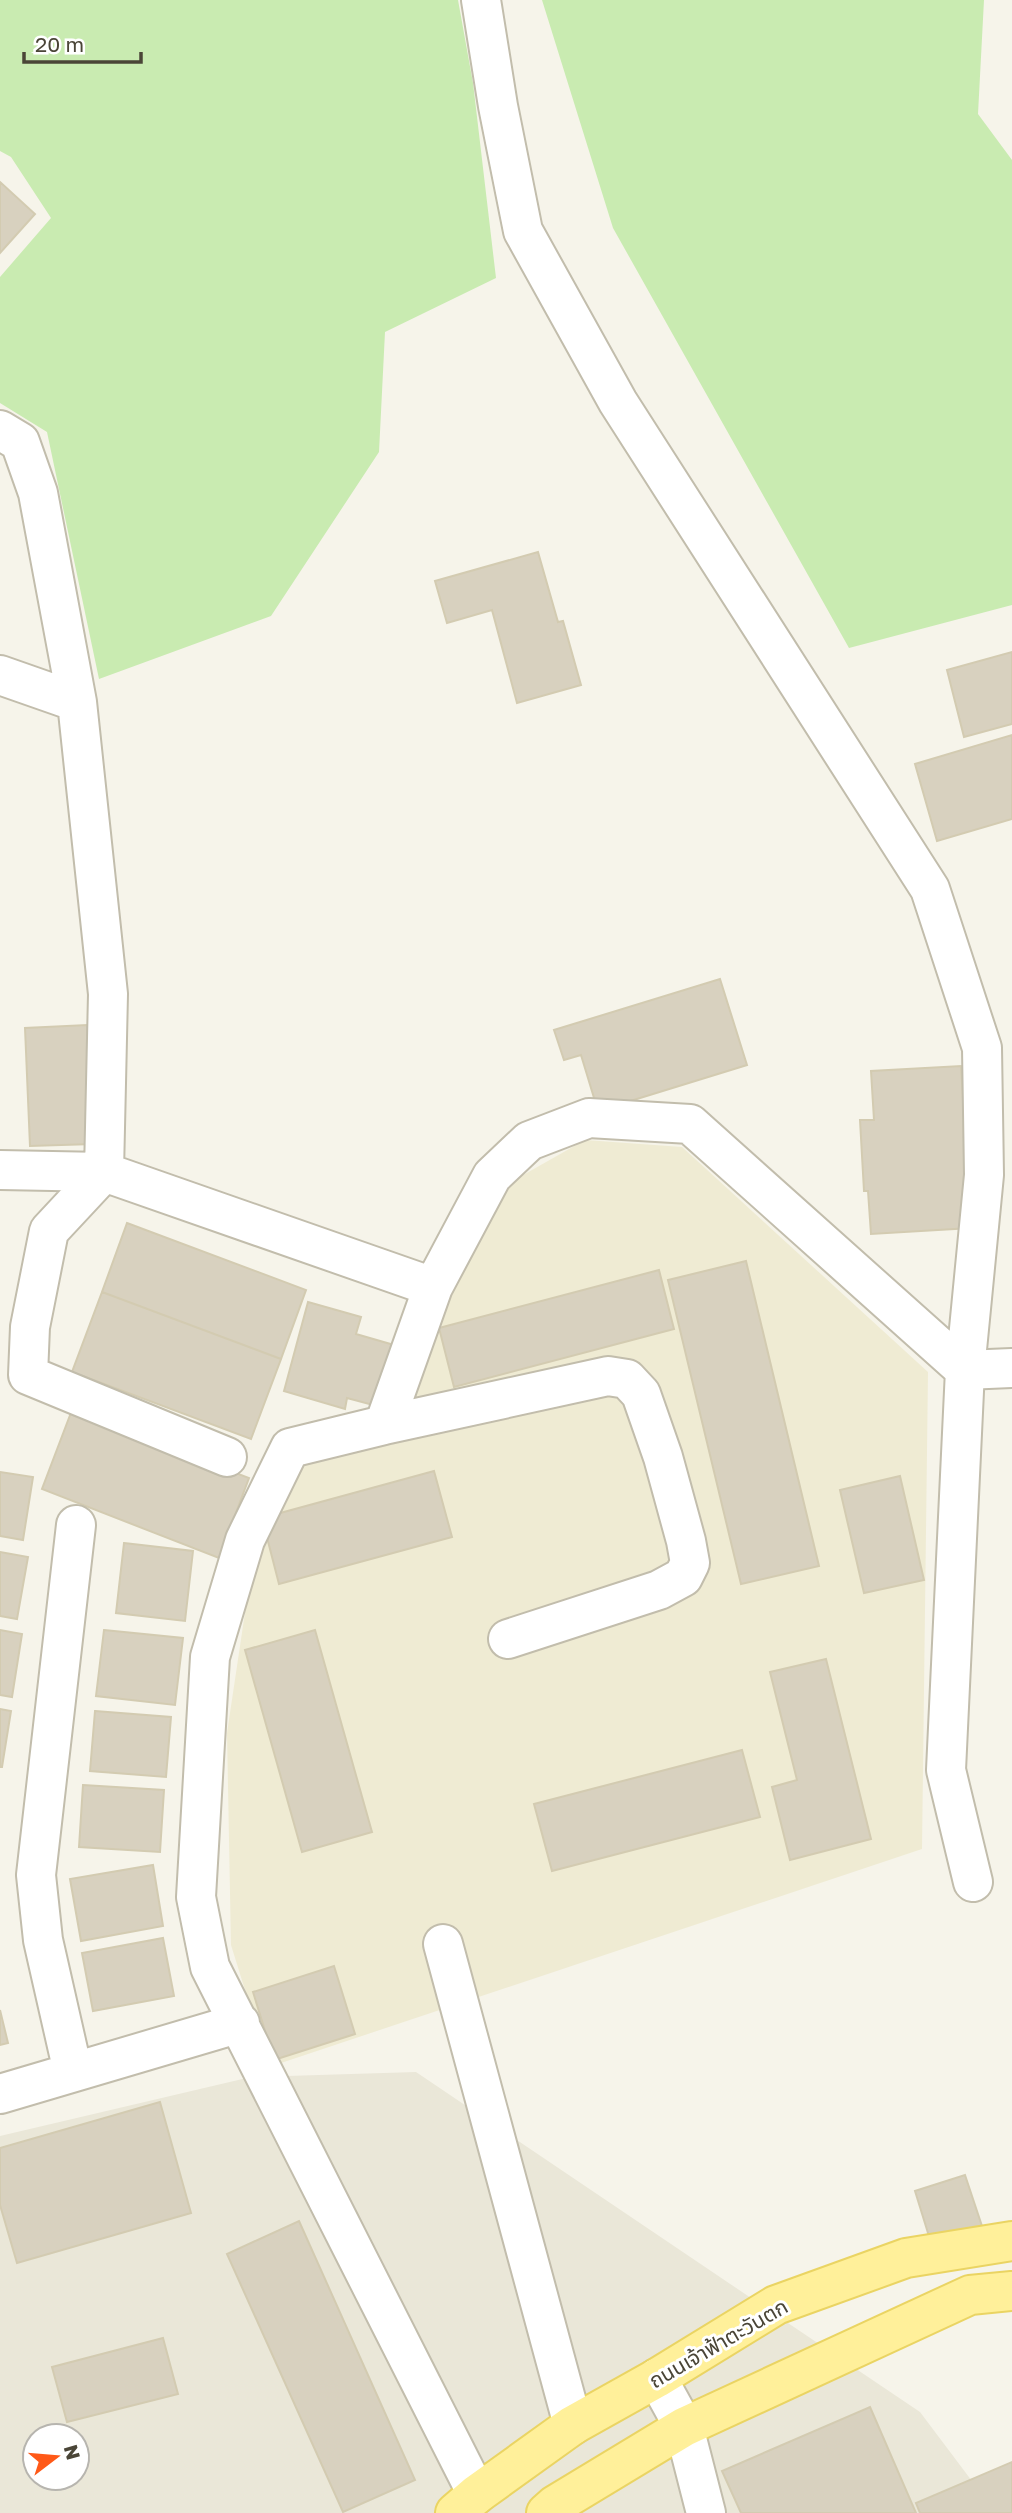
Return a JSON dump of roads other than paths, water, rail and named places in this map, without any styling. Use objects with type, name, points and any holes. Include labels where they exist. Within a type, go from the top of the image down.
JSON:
[{"type":"main road","name":"ถนนเจ้าฟ้าตะวันตก","points":[[466,2503],[573,2425],[657,2378],[776,2305],[906,2258],[1012,2241]]},
{"type":"main road","points":[[546,2513],[684,2427],[970,2295],[1012,2291]]},
{"type":"street","points":[[481,0],[498,106],[523,231],[618,402],[930,889],[982,1048],[984,1175],[965,1370],[946,1770],[973,1882]]},
{"type":"street","points":[[0,430],[20,442],[38,493],[77,702],[108,993],[104,1172],[49,1231],[30,1327],[28,1375],[227,1457]]},
{"type":"street","points":[[0,675],[77,702]]},
{"type":"street","points":[[384,1425],[433,1287],[492,1176],[529,1141],[589,1118],[690,1124],[965,1370],[1012,1368]]},
{"type":"street","points":[[1,1164],[104,1172],[433,1287]]},
{"type":"street","points":[[466,2503],[240,2023],[210,1967],[196,1897],[210,1657],[245,1541],[290,1448],[608,1376],[627,1379],[641,1395],[663,1457],[690,1563],[683,1577],[659,1590],[508,1639]]},
{"type":"street","points":[[73,2072],[43,1940],[36,1875],[76,1525]]},
{"type":"street","points":[[443,1944],[573,2425]]},
{"type":"street","points":[[0,2094],[240,2023]]},
{"type":"street","points":[[657,2378],[684,2427],[706,2513]]}]
